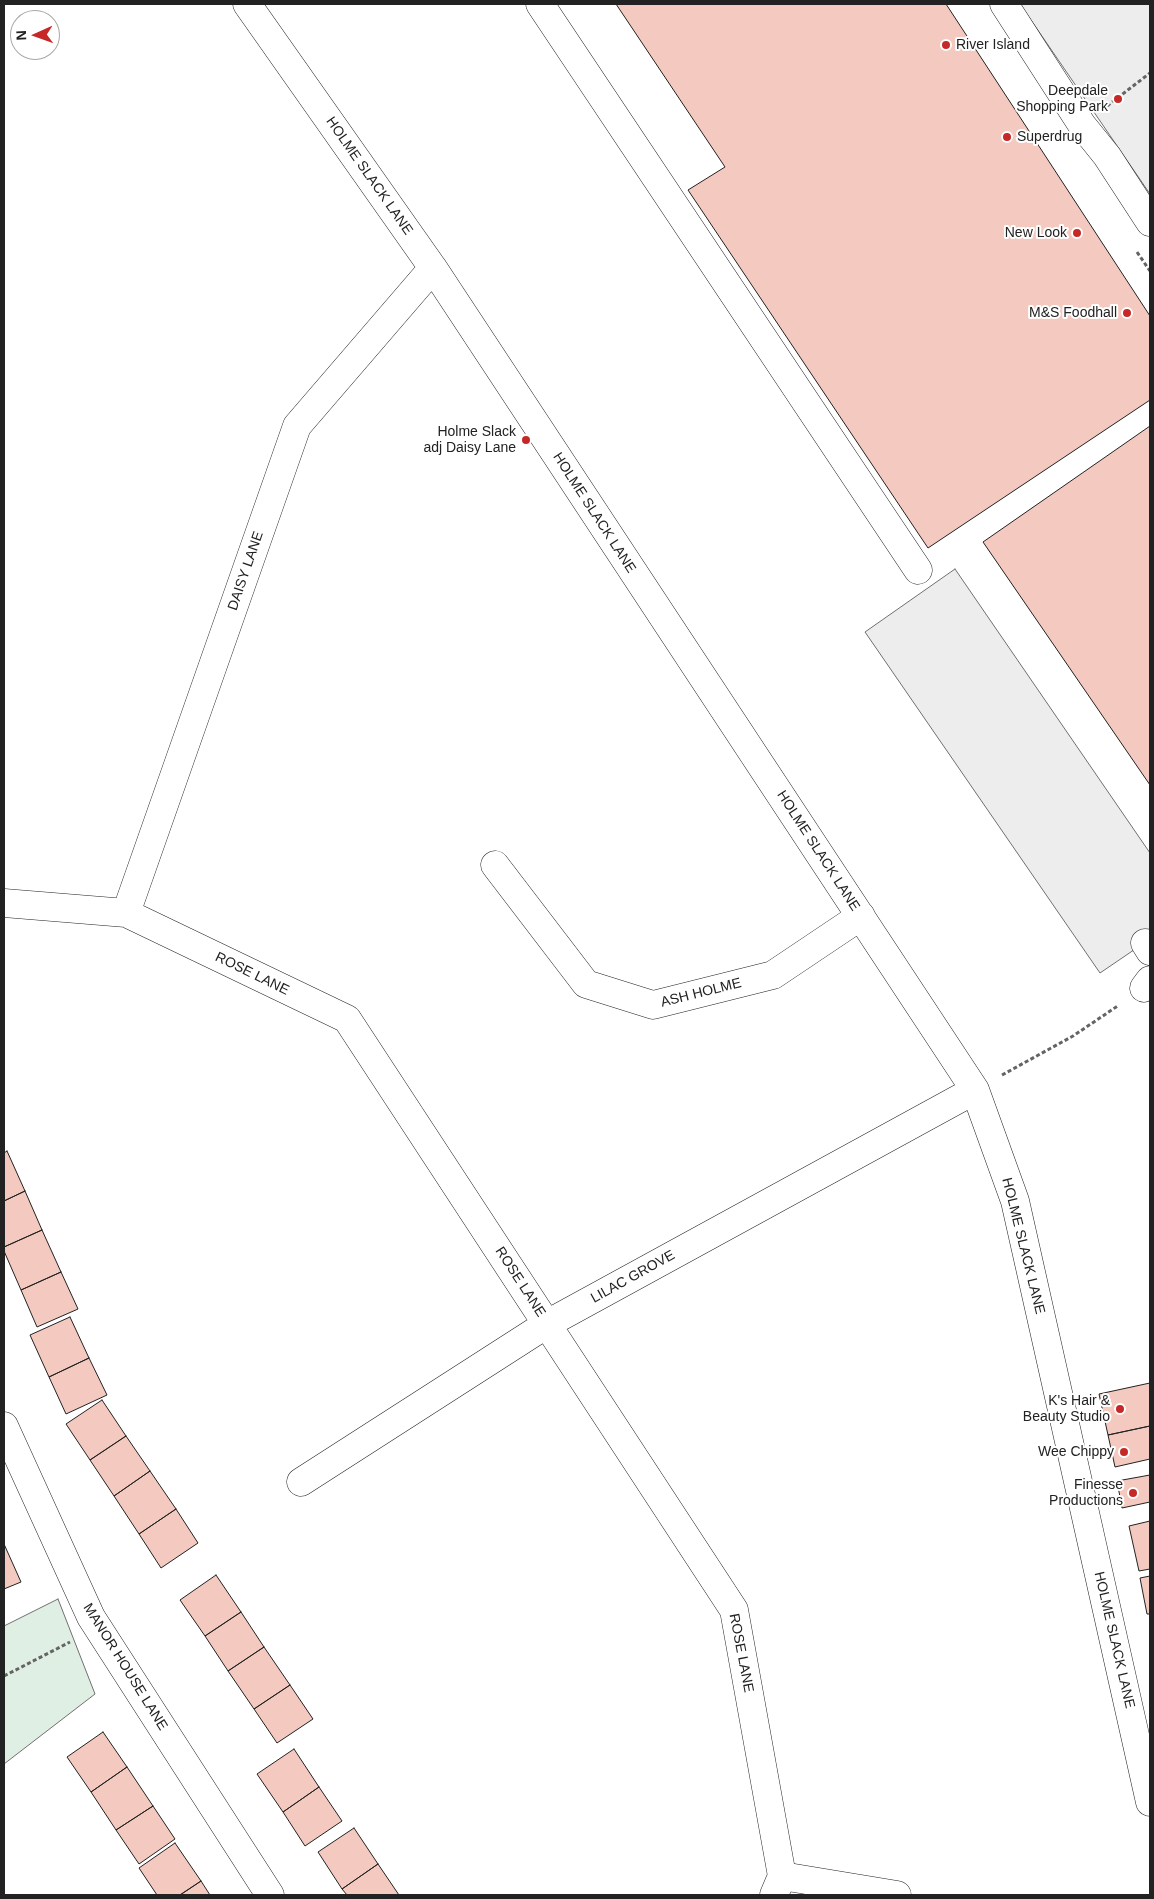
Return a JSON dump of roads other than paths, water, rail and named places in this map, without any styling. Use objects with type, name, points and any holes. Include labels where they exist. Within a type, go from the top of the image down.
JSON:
[{"type":"street","name":"HOLME SLACK LANE","points":[[247,4],[433,268],[975,1090],[1015,1201],[1150,1802]]},
{"type":"street","points":[[540,4],[918,570]]},
{"type":"street","points":[[1004,4],[1082,125],[1107,156],[1150,222]]},
{"type":"street","name":"DAISY LANE","points":[[126,913],[297,426],[433,268]]},
{"type":"street","name":"ASH HOLME","points":[[495,866],[586,984],[653,1005],[773,975],[861,916]]},
{"type":"street","name":"ROSE LANE","points":[[5,897],[126,913],[347,1019],[734,1610],[778,1886]]},
{"type":"street","name":"LILAC GROVE","points":[[301,1482],[547,1324],[975,1090]]},
{"type":"street","name":"MANOR HOUSE LANE","points":[[4,1426],[91,1617],[270,1895]]},
{"type":"street","points":[[778,1886],[897,1895]]},
{"type":"place","name":"River Island","points":[[946,45]]},
{"type":"place","name":"Deepdale Shopping Park","points":[[1118,99]]},
{"type":"place","name":"Superdrug","points":[[1007,137]]},
{"type":"place","name":"New Look","points":[[1077,233]]},
{"type":"place","name":"M&S Foodhall","points":[[1127,313]]},
{"type":"place","name":"Holme Slack adj Daisy Lane","points":[[526,440]]},
{"type":"place","name":"K's Hair & Beauty Studio","points":[[1120,1409]]},
{"type":"place","name":"Wee Chippy","points":[[1124,1452]]},
{"type":"place","name":"Finesse Productions","points":[[1133,1493]]}]
